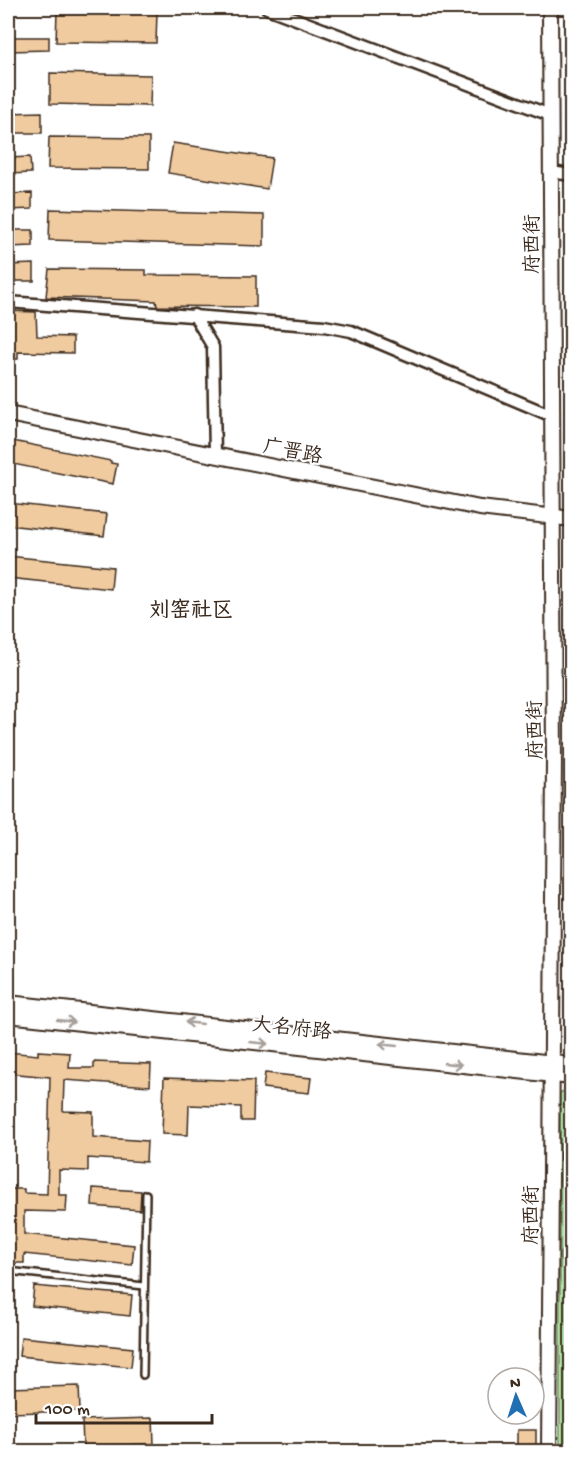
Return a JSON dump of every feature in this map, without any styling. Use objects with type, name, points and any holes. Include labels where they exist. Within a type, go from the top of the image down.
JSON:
[{"type":"street","points":[[267,8],[550,115]]},
{"type":"street","name":"府西街","points":[[549,1452],[554,762],[550,415],[550,8]]},
{"type":"street","points":[[550,172],[572,175]]},
{"type":"street","points":[[8,302],[194,315],[324,326],[351,331],[550,415]]},
{"type":"street","points":[[194,315],[213,347],[215,455]]},
{"type":"street","name":"广晋路","points":[[8,414],[480,508],[572,519]]},
{"type":"street","name":"大名府路","points":[[8,1003],[550,1069],[572,1077]]},
{"type":"street","name":"大名府路","points":[[8,1015],[550,1069],[572,1065]]},
{"type":"lane","points":[[143,1375],[146,1194]]},
{"type":"lane","points":[[8,1271],[144,1286]]},
{"type":"green space","points":[[572,1088],[572,1451],[560,1452],[560,1093]]},
{"type":"building","points":[[57,11],[157,12],[156,43],[56,42]]},
{"type":"building","points":[[8,37],[49,37],[49,50],[8,51]]},
{"type":"building","points":[[50,73],[151,75],[150,106],[50,104]]},
{"type":"building","points":[[42,112],[42,133],[8,133],[8,113]]},
{"type":"building","points":[[49,137],[149,138],[149,169],[48,168]]},
{"type":"building","points":[[173,143],[272,158],[267,189],[168,173]]},
{"type":"building","points":[[30,157],[31,173],[8,174],[8,158]]},
{"type":"building","points":[[32,193],[32,209],[8,210],[8,194]]},
{"type":"building","points":[[50,209],[264,215],[264,246],[49,240]]},
{"type":"building","points":[[8,230],[33,230],[33,246],[8,247]]},
{"type":"building","points":[[34,264],[34,281],[8,281],[8,265]]},
{"type":"building","points":[[49,269],[146,270],[146,275],[256,276],[256,307],[157,306],[156,301],[46,297]]},
{"type":"building","points":[[8,311],[36,312],[37,336],[73,337],[73,353],[18,352],[18,359],[8,359]]},
{"type":"building","points":[[8,440],[111,461],[117,464],[113,484],[8,463]]},
{"type":"building","points":[[8,503],[107,514],[104,536],[8,525]]},
{"type":"building","points":[[8,556],[113,567],[111,589],[8,578]]},
{"type":"building","points":[[38,1051],[70,1053],[69,1068],[94,1068],[94,1062],[151,1064],[150,1086],[64,1080],[63,1111],[93,1112],[93,1137],[147,1141],[146,1162],[88,1158],[88,1171],[59,1170],[59,1195],[67,1195],[66,1212],[24,1211],[24,1234],[134,1245],[132,1265],[24,1254],[24,1263],[8,1263],[8,1189],[24,1189],[24,1193],[47,1194],[50,1077],[8,1073],[8,1052],[38,1055]]},
{"type":"building","points":[[265,1073],[311,1078],[309,1093],[263,1088]]},
{"type":"building","points":[[164,1078],[254,1081],[253,1121],[241,1121],[241,1107],[189,1105],[188,1135],[162,1134]]},
{"type":"building","points":[[93,1188],[141,1191],[140,1210],[92,1206]]},
{"type":"building","points":[[34,1286],[132,1295],[130,1316],[32,1306]]},
{"type":"building","points":[[21,1337],[133,1348],[131,1367],[19,1356]]},
{"type":"building","points":[[79,1386],[80,1411],[8,1413],[8,1388]]},
{"type":"building","points":[[153,1418],[154,1444],[83,1446],[82,1420]]},
{"type":"building","points":[[517,1430],[536,1430],[536,1452],[517,1452]]},
{"type":"district","name":"刘窑社区","points":[[191,609]]}]
